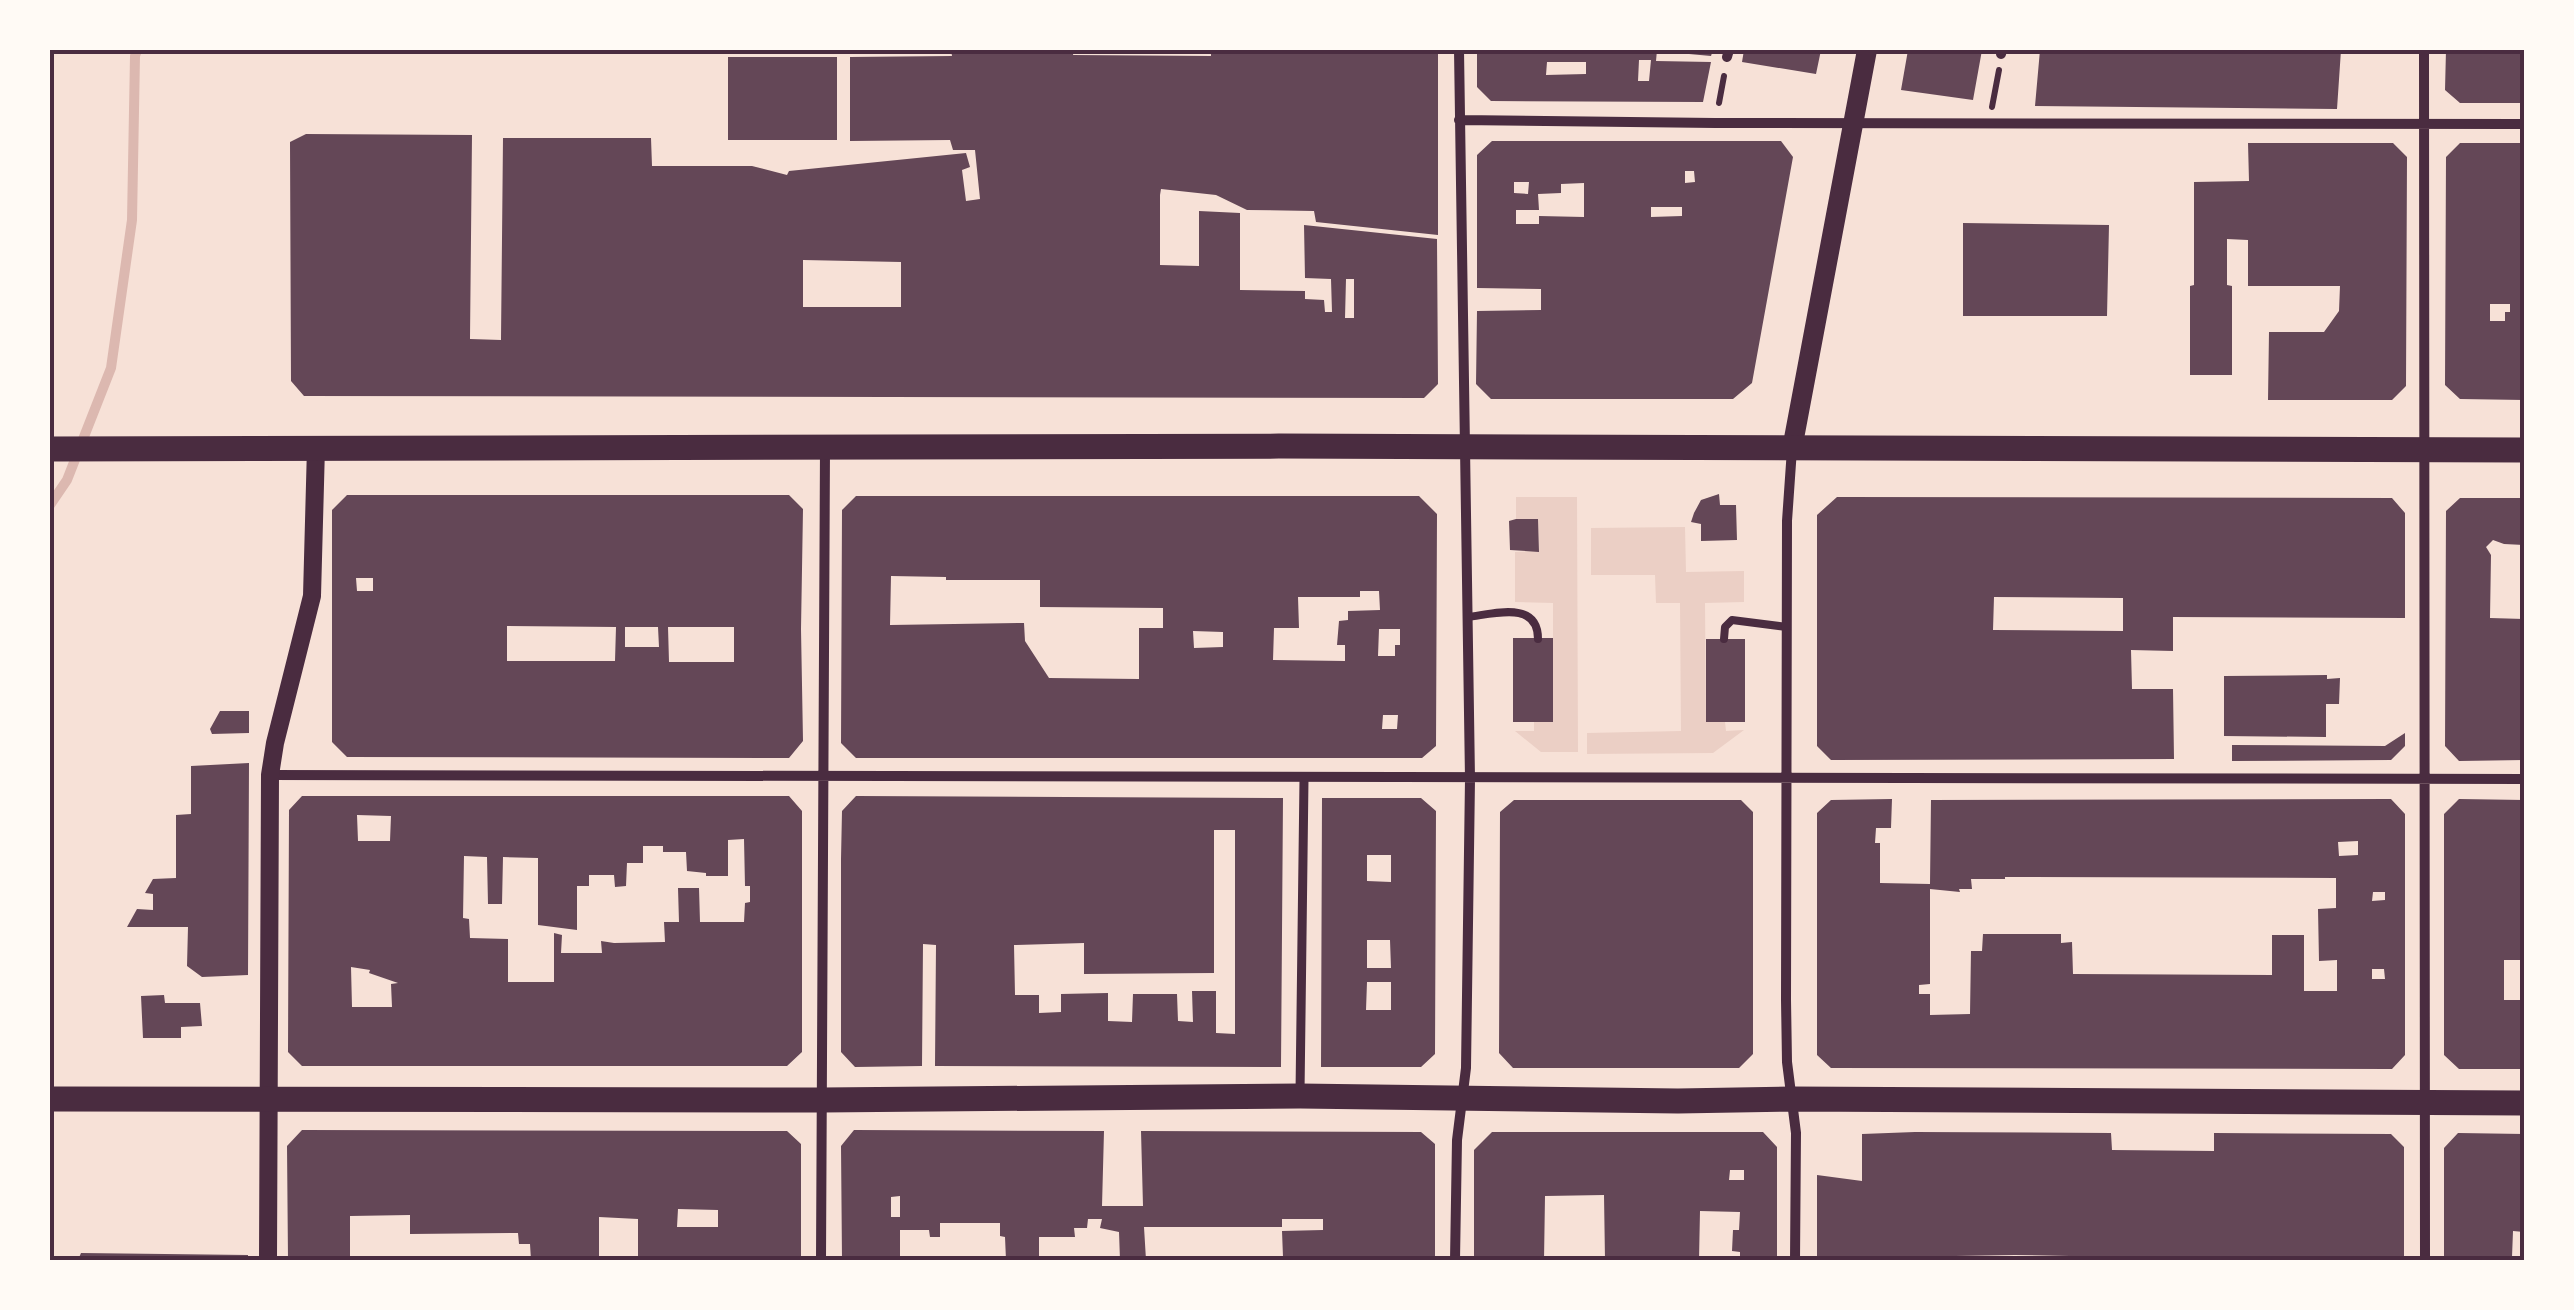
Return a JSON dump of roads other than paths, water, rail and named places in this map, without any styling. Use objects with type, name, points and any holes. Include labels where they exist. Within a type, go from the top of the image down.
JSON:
[{"type":"main road","points":[[1792,448],[1867,50]]},
{"type":"main road","points":[[50,449],[1464,445],[2524,450]]},
{"type":"main road","points":[[50,1100],[1300,1096],[2524,1103]]},
{"type":"street","points":[[1456,1260],[1457,1140],[1466,1068],[1470,778],[1459,50]]},
{"type":"street","points":[[2424,50],[2424,1260]]},
{"type":"street","points":[[1459,120],[1715,124],[2524,124]]},
{"type":"street","points":[[268,1260],[270,775],[312,596],[316,447]]},
{"type":"street","points":[[821,1260],[824,447]]},
{"type":"street","points":[[1792,448],[1788,490],[1786,1046],[1796,1133],[1795,1260]]},
{"type":"street","points":[[270,775],[2524,779]]},
{"type":"street","points":[[1300,1096],[1304,779]]},
{"type":"lane","points":[[1467,616],[1522,613],[1538,625],[1538,638]]},
{"type":"lane","points":[[1724,639],[1725,628],[1732,620],[1788,627]]},
{"type":"waterway","points":[[50,505],[67,480],[111,368],[132,220],[137,50]]}]
